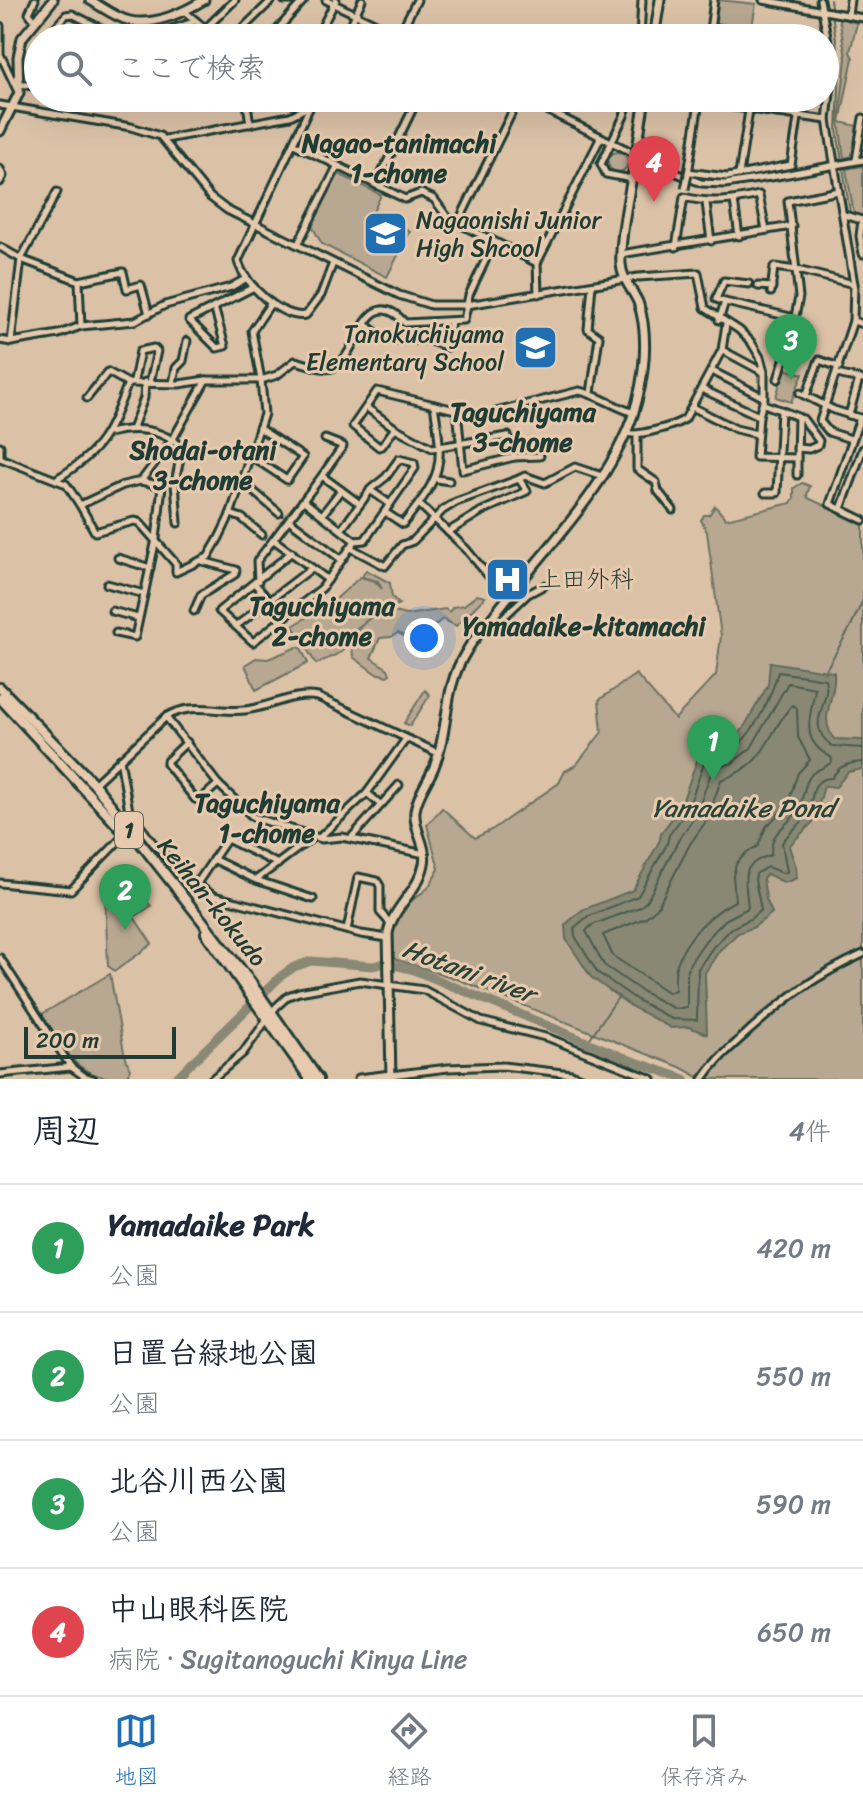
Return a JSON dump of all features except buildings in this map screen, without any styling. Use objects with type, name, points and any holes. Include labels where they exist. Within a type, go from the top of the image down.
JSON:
[{"type":"highway","name":"Keihan-kokudo","points":[[0,688],[94,784],[127,831],[247,983],[310,1079]]},
{"type":"highway","name":"Keihan-kokudo","points":[[0,698],[127,831]]},
{"type":"highway","name":"Keihan-kokudo","points":[[268,1014],[318,1079]]},
{"type":"main road","points":[[36,22],[53,0]]},
{"type":"main road","points":[[90,0],[127,21],[139,22],[166,18],[204,0]]},
{"type":"main road","points":[[656,24],[660,0]]},
{"type":"main road","points":[[0,131],[20,88],[19,47],[24,35]]},
{"type":"main road","points":[[359,1079],[391,1077],[390,923],[393,913],[418,881],[424,868],[425,854],[414,822],[415,807],[438,753],[453,676],[467,650],[506,597],[580,508],[602,476],[634,413],[642,375],[644,321],[625,279],[621,254],[643,112]]},
{"type":"street","points":[[35,0],[29,13],[36,22]]},
{"type":"street","points":[[210,24],[235,0]]},
{"type":"street","points":[[247,24],[272,0]]},
{"type":"street","points":[[284,0],[295,0]]},
{"type":"street","points":[[283,24],[304,0]]},
{"type":"street","points":[[326,0],[375,24]]},
{"type":"street","points":[[352,24],[362,0]]},
{"type":"street","points":[[405,24],[417,0]]},
{"type":"street","points":[[641,24],[642,0]]},
{"type":"street","points":[[711,24],[714,0]]},
{"type":"street","points":[[763,0],[863,18]]},
{"type":"street","points":[[820,0],[824,24]]},
{"type":"street","points":[[845,15],[850,0]]},
{"type":"street","points":[[323,24],[335,2]]},
{"type":"street","points":[[184,11],[199,24]]},
{"type":"street","points":[[59,24],[66,15],[72,14],[92,24]]},
{"type":"street","points":[[189,24],[196,21]]},
{"type":"street","points":[[0,26],[0,54],[20,88],[24,88]]},
{"type":"street","points":[[0,105],[24,109]]},
{"type":"street","points":[[42,112],[154,133],[165,140],[210,197],[227,210],[409,299],[431,305],[467,305],[625,279],[698,273],[705,308],[719,320],[739,330],[751,342],[764,372],[764,401],[759,416],[756,457],[797,458]]},
{"type":"street","points":[[248,112],[250,124]]},
{"type":"street","points":[[165,140],[298,112]]},
{"type":"street","points":[[306,112],[238,261],[254,287],[271,303],[295,317],[306,315],[321,295],[333,263]]},
{"type":"street","points":[[376,185],[411,112]]},
{"type":"street","points":[[458,223],[514,112]]},
{"type":"street","points":[[550,112],[685,177],[712,184],[860,160],[863,118]]},
{"type":"street","points":[[625,112],[601,164],[603,171],[632,179]]},
{"type":"street","points":[[676,247],[697,112]]},
{"type":"street","points":[[739,174],[749,112]]},
{"type":"street","points":[[768,112],[827,120]]},
{"type":"street","points":[[688,173],[714,177],[791,165],[800,112]]},
{"type":"street","points":[[828,112],[827,120],[839,165],[839,191],[854,284],[853,321],[820,421],[829,432],[851,439]]},
{"type":"street","points":[[538,294],[537,263],[601,137]]},
{"type":"street","points":[[294,144],[405,199],[421,193],[434,199],[448,218],[537,263]]},
{"type":"street","points":[[298,244],[337,167]]},
{"type":"street","points":[[0,169],[3,176],[0,182]]},
{"type":"street","points":[[778,379],[799,297],[788,201],[839,191]]},
{"type":"street","points":[[11,342],[21,259],[57,192]]},
{"type":"street","points":[[684,197],[706,203],[759,195],[766,230]]},
{"type":"street","points":[[734,201],[739,236]]},
{"type":"street","points":[[706,203],[711,241]]},
{"type":"street","points":[[844,215],[862,220],[863,254]]},
{"type":"street","points":[[621,254],[792,226]]},
{"type":"street","points":[[87,398],[108,372],[131,382],[173,383],[261,380],[277,375],[295,361],[327,369],[337,367],[345,358],[351,342],[379,310],[388,309],[396,313],[405,323],[464,320],[469,295],[494,242]]},
{"type":"street","points":[[0,247],[21,259],[79,281],[123,272],[127,289],[141,285],[149,314]]},
{"type":"street","points":[[758,286],[772,289],[774,267],[854,284]]},
{"type":"street","points":[[0,340],[11,342],[59,334],[81,326],[134,322],[165,305],[239,285],[247,278]]},
{"type":"street","points":[[79,281],[81,326]]},
{"type":"street","points":[[749,284],[724,281],[716,299],[796,318]]},
{"type":"street","points":[[590,393],[599,337],[588,329],[592,285]]},
{"type":"street","points":[[214,307],[225,346],[217,348],[189,320],[214,307],[254,287]]},
{"type":"street","points":[[719,320],[725,302]]},
{"type":"street","points":[[0,446],[0,458],[66,484],[95,532],[139,522],[176,564],[176,572],[201,561],[208,557],[230,514],[264,414],[252,331],[271,303]]},
{"type":"street","points":[[365,324],[386,340],[428,340],[447,347],[451,321]]},
{"type":"street","points":[[853,321],[863,324]]},
{"type":"street","points":[[626,433],[637,435],[676,425],[685,419],[722,350],[726,324]]},
{"type":"street","points":[[173,383],[176,368],[183,361],[187,341]]},
{"type":"street","points":[[58,479],[82,464],[109,433],[131,382],[140,351],[154,348],[157,351],[133,427]]},
{"type":"street","points":[[722,350],[764,372]]},
{"type":"street","points":[[839,367],[819,360],[803,394],[861,418],[830,504],[862,518]]},
{"type":"street","points":[[712,371],[803,419],[819,441],[818,445],[809,449],[797,448]]},
{"type":"street","points":[[837,374],[861,380],[849,415]]},
{"type":"street","points":[[141,481],[173,439],[206,380]]},
{"type":"street","points":[[702,389],[759,416]]},
{"type":"street","points":[[395,428],[379,447],[353,426],[377,391],[480,416],[579,391],[634,413]]},
{"type":"street","points":[[385,512],[403,524],[437,479],[440,446],[434,405]]},
{"type":"street","points":[[692,407],[736,429],[757,434]]},
{"type":"street","points":[[367,408],[432,448],[508,436],[514,457]]},
{"type":"street","points":[[457,410],[463,470],[514,457],[540,456]]},
{"type":"street","points":[[765,493],[777,493],[781,410]]},
{"type":"street","points":[[797,475],[798,418]]},
{"type":"street","points":[[109,433],[133,427],[173,439],[183,451],[175,483],[178,523]]},
{"type":"street","points":[[249,455],[287,480],[303,457],[259,428]]},
{"type":"street","points":[[637,435],[637,469],[656,482],[658,491],[673,510]]},
{"type":"street","points":[[283,616],[257,583],[257,561],[343,446],[325,439]]},
{"type":"street","points":[[841,509],[863,449]]},
{"type":"street","points":[[304,501],[355,541],[365,540],[415,468],[414,463],[399,459],[386,477],[370,490],[341,530]]},
{"type":"street","points":[[351,548],[385,566],[402,545],[413,541],[435,518],[471,495],[525,476],[545,483],[575,467],[602,476]]},
{"type":"street","points":[[322,476],[360,504]]},
{"type":"street","points":[[437,479],[449,481]]},
{"type":"street","points":[[448,532],[482,511],[527,491],[519,479]]},
{"type":"street","points":[[240,480],[279,513]]},
{"type":"street","points":[[80,505],[123,485],[141,481],[162,486],[156,539],[135,637],[116,633]]},
{"type":"street","points":[[322,515],[341,490]]},
{"type":"street","points":[[370,490],[390,504]]},
{"type":"street","points":[[419,504],[481,565],[506,597]]},
{"type":"street","points":[[230,514],[242,518],[262,535]]},
{"type":"street","points":[[289,520],[342,560]]},
{"type":"street","points":[[274,540],[328,580]]},
{"type":"street","points":[[292,552],[219,611],[253,642],[322,588],[355,541]]},
{"type":"street","points":[[118,558],[150,568]]},
{"type":"street","points":[[194,611],[201,595],[235,574],[236,570],[201,561]]},
{"type":"street","points":[[236,626],[312,568]]},
{"type":"street","points":[[107,584],[144,594]]},
{"type":"street","points":[[487,624],[493,627],[528,594],[545,585]]},
{"type":"street","points":[[112,611],[138,618]]},
{"type":"street","points":[[94,784],[166,717],[189,708],[246,710],[302,694],[318,697],[438,753]]},
{"type":"street","points":[[166,717],[218,784],[253,817],[317,837],[351,839],[425,854]]},
{"type":"street","points":[[256,880],[317,837],[367,793],[406,739]]},
{"type":"street","points":[[187,742],[167,764],[195,799],[200,800],[218,784]]},
{"type":"street","points":[[120,759],[129,811],[153,843],[196,885],[214,896],[388,941]]},
{"type":"street","points":[[351,839],[399,785]]},
{"type":"street","points":[[367,793],[381,805]]},
{"type":"street","points":[[0,883],[71,890],[138,821]]},
{"type":"street","points":[[196,885],[227,839],[278,864]]},
{"type":"street","points":[[213,859],[256,880],[313,899]]},
{"type":"street","points":[[347,930],[358,877],[377,881],[380,886],[380,912],[390,923]]},
{"type":"street","points":[[704,1077],[722,1054],[790,996],[814,978],[863,954]]},
{"type":"street","points":[[0,958],[71,1067],[93,1079]]},
{"type":"street","points":[[212,1079],[243,1053],[268,1014],[288,996],[352,981],[390,980],[424,990],[481,1021],[549,1038],[652,1079]]},
{"type":"street","points":[[391,1077],[448,1068],[503,1066],[571,1074],[584,1079]]},
{"type":"street","points":[[0,1074],[16,1076],[36,1070],[71,1067]]},
{"type":"street","points":[[36,1070],[37,1079]]},
{"type":"shaded area","points":[[718,0],[756,4],[752,24],[714,22]]},
{"type":"shaded area","points":[[839,18],[857,23],[840,122],[857,126],[853,156],[844,158],[839,121],[846,58]]},
{"type":"shaded area","points":[[614,152],[622,152],[628,162],[622,172],[614,172],[608,166],[608,158]]},
{"type":"shaded area","points":[[863,166],[863,216],[854,214],[846,169]]},
{"type":"shaded area","points":[[337,173],[381,195],[373,212],[410,232],[387,277],[322,244],[312,226]]},
{"type":"shaded area","points":[[784,369],[803,374],[791,402],[776,397]]},
{"type":"shaded area","points":[[802,483],[810,486],[808,498],[863,523],[863,1079],[702,1079],[680,1067],[454,978],[394,959],[393,929],[405,906],[428,888],[439,869],[427,825],[442,808],[475,838],[559,783],[565,771],[576,765],[602,732],[599,700],[636,674],[675,719],[716,675],[721,636],[707,532],[701,520],[715,506],[726,519],[791,503],[794,488]]},
{"type":"shaded area","points":[[366,570],[390,583],[392,597],[399,604],[392,607],[386,605],[352,632],[342,652],[316,664],[293,626],[336,599],[360,577],[375,581],[382,589],[378,581],[362,577]]},
{"type":"shaded area","points":[[477,595],[485,597],[456,626],[443,619],[430,629],[427,638],[415,630],[404,636],[398,633],[380,638],[371,658],[388,669],[390,674],[387,676],[375,673],[353,657],[355,635],[382,609],[406,615],[445,609],[449,612]]},
{"type":"shaded area","points":[[301,648],[308,663],[256,690],[245,665],[256,658],[268,659]]},
{"type":"shaded area","points":[[425,690],[430,695],[410,726],[404,723]]},
{"type":"shaded area","points":[[137,889],[151,906],[134,917],[152,944],[115,971],[108,966],[105,894]]},
{"type":"shaded area","points":[[110,974],[130,1070],[125,1079],[94,1074],[74,1061],[42,1014]]},
{"type":"water","name":"Yamadaike Pond","points":[[770,662],[834,672],[827,714],[829,730],[834,739],[863,740],[863,769],[848,772],[836,787],[824,786],[814,821],[789,846],[797,878],[785,883],[767,874],[763,878],[772,913],[754,927],[738,933],[719,951],[705,973],[707,1034],[689,1027],[671,1028],[632,1007],[591,977],[566,939],[565,925],[582,910],[633,890],[661,833],[680,808],[700,752],[713,745],[723,748],[743,729],[768,685]]},
{"type":"waterway","points":[[830,0],[834,24]]},
{"type":"waterway","points":[[839,61],[839,89]]},
{"type":"waterway","points":[[838,112],[837,130],[850,212]]},
{"type":"waterway","points":[[824,673],[863,600]]},
{"type":"waterway","name":"Hotani river","points":[[175,1079],[281,976],[311,961],[373,966],[385,963],[414,970],[630,1060],[685,1079]]},
{"type":"waterway","points":[[588,1041],[619,996]]},
{"type":"place","name":"中山眼科医院","points":[[654,202]]},
{"type":"place","name":"Nagaonishi Junior High Shcool","points":[[385,234]]},
{"type":"place","name":"Tanokuchiyama Elementary School","points":[[535,348]]},
{"type":"place","name":"北谷川西公園","points":[[791,380]]},
{"type":"place","name":"上田外科","points":[[507,579]]},
{"type":"place","name":"Yamadaike Park","points":[[713,781]]},
{"type":"place","name":"日置台緑地公園","points":[[125,930]]},
{"type":"district","name":"Nagao-tanimachi 1-chome","points":[[399,158]]},
{"type":"district","name":"Taguchiyama 3-chome","points":[[523,427]]},
{"type":"district","name":"Shodai-otani 3-chome","points":[[203,465]]},
{"type":"district","name":"Taguchiyama 2-chome","points":[[322,621]]},
{"type":"district","name":"Yamadaike-kitamachi","points":[[584,626]]},
{"type":"district","name":"Taguchiyama 1-chome","points":[[267,818]]}]
